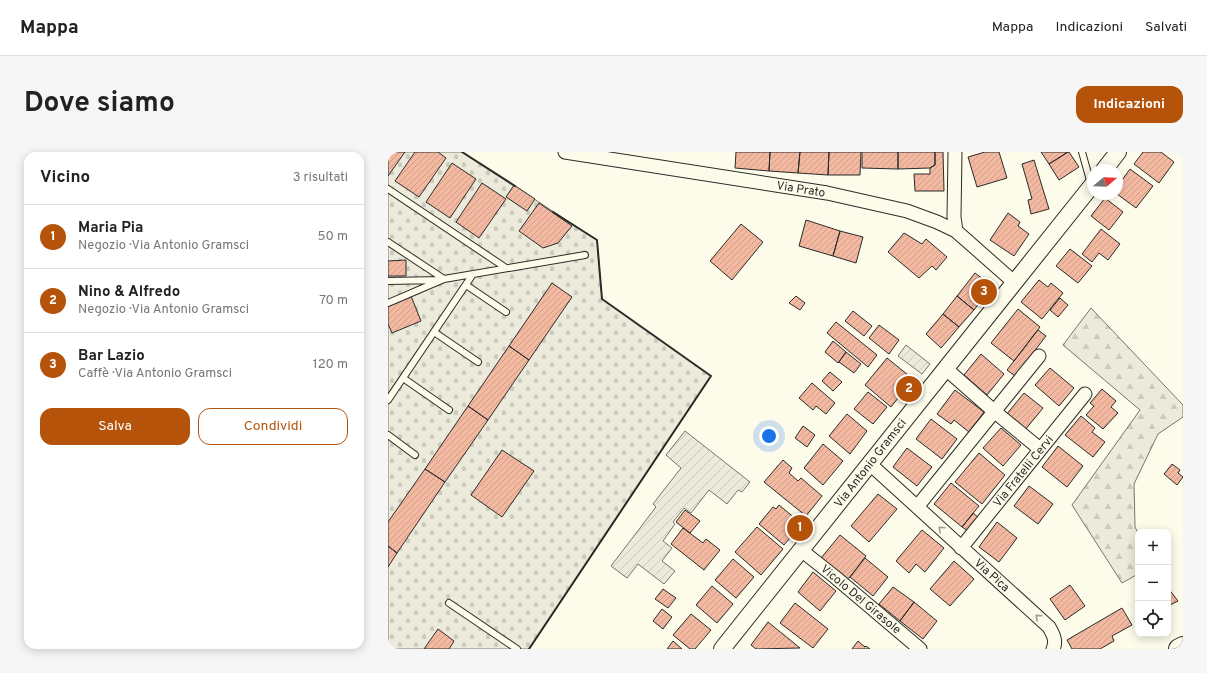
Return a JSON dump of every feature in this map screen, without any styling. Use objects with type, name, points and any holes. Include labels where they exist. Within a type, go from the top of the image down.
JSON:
[{"type":"main road","points":[[1179,649],[1183,647]]},
{"type":"street","name":"Via Prato","points":[[565,152],[827,193],[908,211],[956,231],[1015,283]]},
{"type":"street","points":[[955,152],[954,217],[956,231]]},
{"type":"street","points":[[1109,164],[1118,152]]},
{"type":"street","name":"Via Antonio Gramsci","points":[[722,649],[1087,191]]},
{"type":"street","points":[[917,507],[1039,356]]},
{"type":"street","points":[[945,368],[1040,449]]},
{"type":"street","name":"Via Fratelli Cervi","points":[[961,548],[1085,394]]},
{"type":"street","name":"Via Pica","points":[[870,464],[1049,627],[1054,635],[1055,646],[1053,649]]},
{"type":"street","name":"Vicolo Del Girasole","points":[[801,550],[920,649]]},
{"type":"lane","points":[[1082,152],[1087,168]]},
{"type":"lane","points":[[388,189],[506,268]]},
{"type":"lane","points":[[388,242],[444,280]]},
{"type":"lane","points":[[388,303],[444,280],[585,255]]},
{"type":"lane","points":[[388,400],[473,274]]},
{"type":"lane","points":[[388,280],[444,280]]},
{"type":"lane","points":[[466,285],[506,312]]},
{"type":"lane","points":[[434,332],[478,362]]},
{"type":"lane","points":[[403,378],[449,410]]},
{"type":"lane","points":[[388,435],[415,455]]},
{"type":"lane","points":[[449,604],[517,649]]},
{"type":"green space","points":[[388,152],[462,152],[597,240],[602,299],[711,376],[529,649],[388,649]]},
{"type":"green space","points":[[1091,308],[1183,405],[1183,417],[1158,434],[1134,484],[1136,529],[1135,576],[1122,583],[1072,505],[1140,410],[1063,345]]},
{"type":"green space","points":[[906,345],[930,364],[922,374],[898,356]]},
{"type":"green space","points":[[685,431],[750,482],[742,492],[738,490],[727,504],[709,490],[691,513],[684,508],[673,522],[675,524],[663,541],[672,548],[662,561],[675,571],[664,584],[638,564],[627,578],[611,566],[656,507],[653,504],[681,468],[666,455]]},
{"type":"building","points":[[388,152],[405,152],[388,176]]},
{"type":"building","points":[[415,152],[438,152],[446,158],[419,197],[395,181]]},
{"type":"building","points":[[736,152],[770,152],[769,171],[735,168]]},
{"type":"building","points":[[770,152],[800,152],[798,173],[769,171]]},
{"type":"building","points":[[800,152],[829,152],[828,175],[798,173]]},
{"type":"building","points":[[829,152],[861,152],[860,175],[828,175]]},
{"type":"building","points":[[862,152],[898,152],[898,169],[862,168]]},
{"type":"building","points":[[898,152],[935,152],[935,165],[930,168],[898,169]]},
{"type":"building","points":[[935,152],[943,152],[944,191],[915,191],[914,174],[930,174],[930,168],[935,165]]},
{"type":"building","points":[[985,152],[999,152],[1007,178],[977,187],[968,157]]},
{"type":"building","points":[[1041,152],[1068,152],[1049,164]]},
{"type":"building","points":[[1068,152],[1079,167],[1059,180],[1049,164]]},
{"type":"building","points":[[1143,152],[1161,152],[1174,162],[1159,183],[1134,164]]},
{"type":"building","points":[[1034,160],[1049,209],[1031,214],[1028,200],[1032,199],[1022,164]]},
{"type":"building","points":[[452,163],[476,179],[450,218],[426,202]]},
{"type":"building","points":[[1130,169],[1153,186],[1136,208],[1123,198],[1123,179]]},
{"type":"building","points":[[482,183],[506,199],[479,238],[456,222]]},
{"type":"building","points":[[514,185],[535,199],[527,211],[506,197]]},
{"type":"building","points":[[1103,200],[1108,200],[1123,212],[1109,230],[1091,216]]},
{"type":"building","points":[[539,203],[572,226],[558,243],[543,248],[519,231]]},
{"type":"building","points":[[1008,213],[1020,222],[1018,226],[1029,234],[1014,256],[990,240]]},
{"type":"building","points":[[806,220],[840,231],[833,256],[799,246]]},
{"type":"building","points":[[741,224],[763,242],[732,280],[710,261]]},
{"type":"building","points":[[1101,229],[1120,244],[1108,260],[1099,253],[1092,262],[1082,254]]},
{"type":"building","points":[[840,231],[863,237],[856,263],[833,256]]},
{"type":"building","points":[[904,233],[922,244],[926,239],[947,257],[936,270],[932,266],[919,278],[888,252]]},
{"type":"building","points":[[1070,249],[1092,266],[1078,283],[1056,266]]},
{"type":"building","points":[[406,260],[406,276],[388,276],[388,261]]},
{"type":"building","points":[[975,273],[992,286],[974,310],[957,296]]},
{"type":"building","points":[[1039,280],[1048,287],[1051,283],[1063,293],[1042,319],[1021,302]]},
{"type":"building","points":[[552,283],[572,297],[529,360],[509,346]]},
{"type":"building","points":[[411,296],[421,321],[392,333],[388,324],[388,305]]},
{"type":"building","points":[[796,296],[805,303],[800,310],[789,303]]},
{"type":"building","points":[[957,296],[974,310],[959,327],[943,314]]},
{"type":"building","points":[[1060,298],[1068,305],[1058,317],[1050,310]]},
{"type":"building","points":[[1018,309],[1040,327],[1014,361],[991,343]]},
{"type":"building","points":[[853,311],[872,326],[864,336],[845,321]]},
{"type":"building","points":[[943,314],[959,327],[941,348],[926,334]]},
{"type":"building","points":[[836,322],[877,355],[868,367],[827,333]]},
{"type":"building","points":[[879,325],[899,340],[889,354],[869,338]]},
{"type":"building","points":[[1038,330],[1046,336],[1015,376],[1007,370]]},
{"type":"building","points":[[833,341],[846,352],[838,363],[825,352]]},
{"type":"building","points":[[509,346],[529,360],[488,420],[468,406]]},
{"type":"building","points":[[846,352],[861,364],[854,373],[839,362]]},
{"type":"building","points":[[981,354],[1004,374],[987,395],[964,375]]},
{"type":"building","points":[[887,358],[913,379],[891,407],[865,385]]},
{"type":"building","points":[[1050,368],[1074,388],[1059,406],[1035,385]]},
{"type":"building","points":[[830,372],[842,382],[833,391],[822,381]]},
{"type":"building","points":[[812,383],[835,403],[826,414],[816,406],[813,410],[799,398]]},
{"type":"building","points":[[1102,389],[1116,401],[1111,407],[1118,413],[1103,429],[1086,415],[1094,406],[1090,403]]},
{"type":"building","points":[[955,390],[984,412],[969,432],[954,420],[951,424],[937,414]]},
{"type":"building","points":[[868,392],[887,407],[873,424],[854,409]]},
{"type":"building","points":[[1024,393],[1043,408],[1025,430],[1006,415]]},
{"type":"building","points":[[468,406],[488,420],[445,482],[425,469]]},
{"type":"building","points":[[847,414],[867,431],[850,454],[829,436]]},
{"type":"building","points":[[1081,416],[1095,428],[1092,432],[1105,442],[1093,457],[1065,435]]},
{"type":"building","points":[[931,419],[957,439],[942,459],[916,439]]},
{"type":"building","points":[[803,426],[815,435],[807,447],[795,438]]},
{"type":"building","points":[[1001,428],[1021,445],[1003,466],[983,448]]},
{"type":"building","points":[[823,444],[843,461],[823,485],[804,468]]},
{"type":"building","points":[[1058,446],[1083,466],[1067,487],[1042,467]]},
{"type":"building","points":[[907,448],[932,467],[917,486],[893,467]]},
{"type":"building","points":[[502,450],[534,471],[502,517],[471,495]]},
{"type":"building","points":[[979,453],[1005,475],[982,504],[955,482]]},
{"type":"building","points":[[783,460],[792,468],[789,473],[798,481],[801,478],[822,496],[806,516],[764,482]]},
{"type":"building","points":[[1172,464],[1180,470],[1178,473],[1183,477],[1177,485],[1164,474]]},
{"type":"building","points":[[425,469],[445,482],[397,553],[388,546],[388,522]]},
{"type":"building","points":[[951,483],[979,506],[962,527],[934,504]]},
{"type":"building","points":[[1029,486],[1053,504],[1038,524],[1014,506]]},
{"type":"building","points":[[878,494],[897,509],[869,542],[851,526]]},
{"type":"building","points":[[779,505],[802,524],[784,545],[759,524],[773,507],[776,509]]},
{"type":"building","points":[[685,510],[700,521],[690,533],[676,522]]},
{"type":"building","points":[[973,513],[979,518],[968,531],[962,527]]},
{"type":"building","points":[[997,522],[1017,538],[999,562],[979,547]]},
{"type":"building","points":[[757,527],[783,549],[761,575],[735,552]]},
{"type":"building","points":[[683,528],[703,543],[706,539],[720,550],[704,570],[671,544]]},
{"type":"building","points":[[922,530],[944,548],[925,572],[916,564],[909,573],[896,561]]},
{"type":"building","points":[[840,535],[866,556],[847,579],[821,558]]},
{"type":"building","points":[[388,546],[397,553],[388,567]]},
{"type":"building","points":[[865,558],[888,577],[873,596],[850,577]]},
{"type":"building","points":[[733,559],[754,577],[736,598],[715,580]]},
{"type":"building","points":[[954,561],[974,579],[950,606],[930,589]]},
{"type":"building","points":[[813,572],[836,591],[820,611],[798,592]]},
{"type":"building","points":[[1070,585],[1085,606],[1065,620],[1050,599]]},
{"type":"building","points":[[712,586],[733,604],[717,623],[696,605]]},
{"type":"building","points":[[893,587],[914,602],[900,621],[879,604]]},
{"type":"building","points":[[663,589],[676,598],[668,608],[655,599]]},
{"type":"building","points":[[1171,592],[1178,601],[1171,604]]},
{"type":"building","points":[[914,602],[937,621],[923,639],[900,621]]},
{"type":"building","points":[[795,603],[828,629],[813,648],[780,623]]},
{"type":"building","points":[[1122,608],[1132,625],[1112,636],[1114,641],[1100,649],[1072,649],[1067,640]]},
{"type":"building","points":[[662,609],[672,617],[663,629],[653,621]]},
{"type":"building","points":[[691,614],[711,630],[695,649],[690,649],[673,635]]},
{"type":"building","points":[[768,622],[800,648],[756,649],[751,645]]},
{"type":"building","points":[[438,629],[454,641],[449,649],[424,649]]},
{"type":"building","points":[[673,641],[682,649],[667,649]]},
{"type":"building","points":[[858,641],[865,647],[866,646],[870,649],[852,649]]},
{"type":"wall","points":[[462,152],[515,186]]},
{"type":"wall","points":[[529,649],[711,376],[602,299],[597,240],[553,212]]},
{"type":"place","name":"Bar Lazio","points":[[984,292]]},
{"type":"place","name":"Nino & Alfredo","points":[[909,389]]},
{"type":"place","name":"Maria Pia","points":[[800,528]]}]
